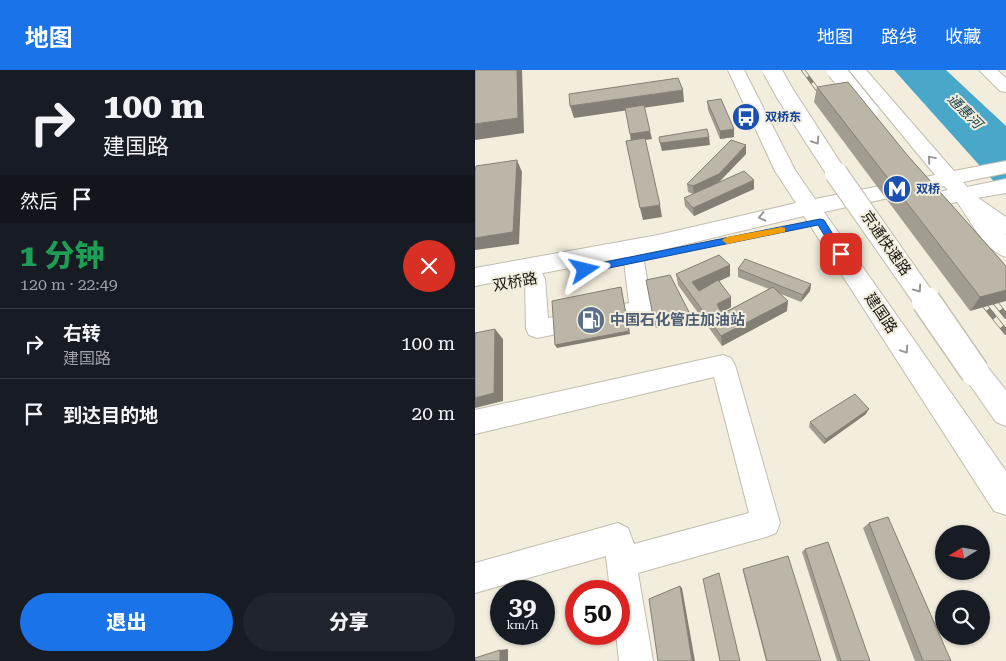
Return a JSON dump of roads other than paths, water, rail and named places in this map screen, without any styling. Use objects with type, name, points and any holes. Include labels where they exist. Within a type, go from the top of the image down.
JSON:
[{"type":"main road","name":"建国路","points":[[735,70],[785,171],[1006,499]]},
{"type":"main road","name":"京通快速路","points":[[772,70],[784,92],[841,180],[975,372],[1006,413]]},
{"type":"main road","points":[[837,70],[910,161],[1006,269]]},
{"type":"main road","points":[[857,70],[1006,249]]},
{"type":"main road","points":[[987,70],[1006,87]]},
{"type":"main road","points":[[815,214],[947,178],[1006,167]]},
{"type":"main road","points":[[815,214],[963,195],[996,188]]},
{"type":"main road","name":"双桥路","points":[[475,289],[634,261],[815,214]]},
{"type":"main road","name":"双桥路","points":[[475,277],[658,243],[713,228],[815,214]]},
{"type":"street","points":[[963,195],[1006,228]]},
{"type":"street","points":[[535,278],[537,329],[641,309],[634,261]]},
{"type":"street","points":[[475,422],[723,366],[766,523],[621,562]]},
{"type":"street","points":[[475,578],[618,538],[635,661]]},
{"type":"water","name":"通惠河","points":[[894,70],[946,70],[1006,126],[1006,195]]},
{"type":"railway","points":[[803,70],[825,100]]},
{"type":"railway","points":[[987,293],[995,303]]},
{"type":"railway","points":[[977,296],[982,303]]},
{"type":"railway","points":[[981,301],[1006,332]]},
{"type":"railway","points":[[994,301],[1006,316]]},
{"type":"place","name":"双桥东","points":[[746,117]]},
{"type":"place","name":"双桥","points":[[897,189]]},
{"type":"place","name":"中国石化管庄加油站","points":[[591,320]]}]
